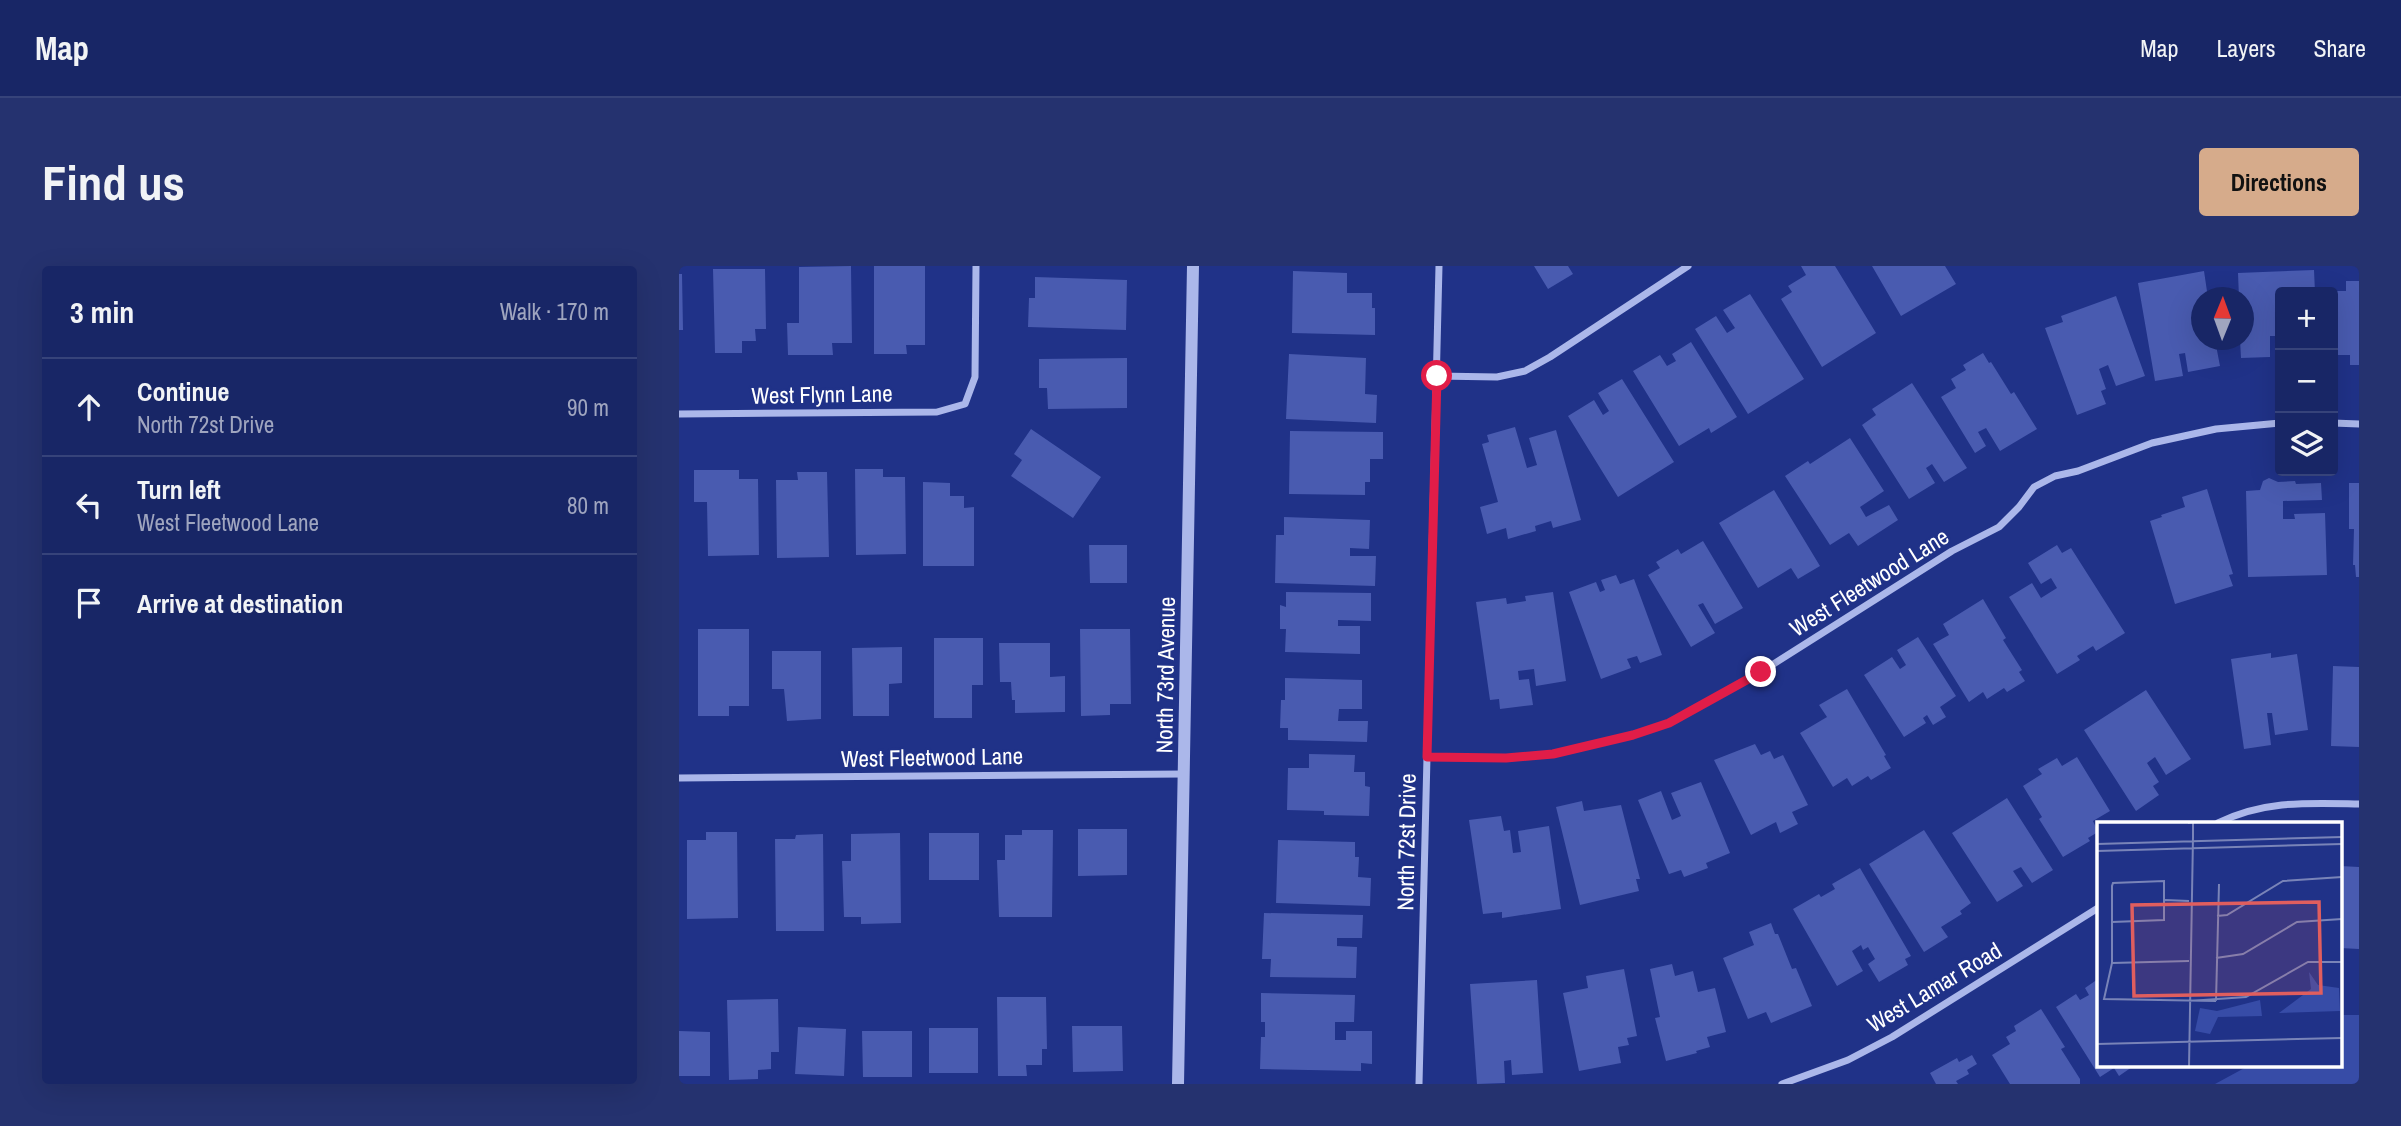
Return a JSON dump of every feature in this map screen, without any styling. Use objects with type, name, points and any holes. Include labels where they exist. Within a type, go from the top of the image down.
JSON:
[{"type":"street","name":"West Flynn Lane","points":[[679,414],[937,412],[965,404],[975,377],[976,266]]},
{"type":"street","name":"North 73rd Avenue","points":[[1178,1084],[1193,266]]},
{"type":"street","name":"North 72st Drive","points":[[1419,1084],[1439,266]]},
{"type":"street","points":[[1437,376],[1497,377],[1525,371],[1688,266]]},
{"type":"street","name":"West Fleetwood Lane","points":[[1427,757],[1506,758],[1553,754],[1633,735],[1669,723],[1761,672],[1952,551],[1999,527],[2034,487],[2055,476],[2078,471],[2152,443],[2216,429],[2275,423]]},
{"type":"street","points":[[2338,423],[2359,424]]},
{"type":"street","name":"West Fleetwood Lane","points":[[679,778],[1185,774]]},
{"type":"street","points":[[2220,822],[2251,809],[2274,804],[2359,804]]},
{"type":"street","name":"West Lamar Road","points":[[1782,1084],[1848,1060],[1892,1037],[2097,909]]},
{"type":"shaded area","points":[[2341,1015],[2359,1015],[2359,1084],[2215,1084],[2248,1066],[2341,1066]]},
{"type":"building","points":[[851,266],[852,343],[832,343],[833,355],[788,355],[787,323],[799,323],[799,267]]},
{"type":"building","points":[[874,266],[925,266],[925,345],[906,345],[907,354],[874,354]]},
{"type":"building","points":[[1534,266],[1568,266],[1573,274],[1548,289]]},
{"type":"building","points":[[1801,266],[1835,266],[1876,333],[1822,367],[1781,299],[1792,292],[1788,286],[1806,275]]},
{"type":"building","points":[[1872,266],[1945,266],[1956,284],[1901,316]]},
{"type":"building","points":[[713,269],[765,269],[766,329],[755,329],[756,341],[742,341],[742,353],[715,353]]},
{"type":"building","points":[[2314,270],[2315,287],[2275,287],[2275,336],[2270,336],[2270,357],[2241,358],[2241,350],[2254,350],[2254,287],[2239,287],[2238,273]]},
{"type":"building","points":[[1293,271],[1347,273],[1347,293],[1372,293],[1375,335],[1292,333]]},
{"type":"building","points":[[2204,271],[2206,287],[2191,287],[2191,350],[2217,350],[2220,366],[2188,372],[2185,353],[2179,354],[2183,376],[2155,381],[2138,283]]},
{"type":"building","points":[[679,274],[682,274],[683,330],[679,330]]},
{"type":"building","points":[[1035,277],[1127,280],[1126,330],[1028,327],[1029,298],[1035,298]]},
{"type":"building","points":[[2346,281],[2359,281],[2359,365],[2350,365],[2350,355],[2338,355],[2338,291],[2346,291]]},
{"type":"building","points":[[1750,294],[1804,379],[1748,414],[1695,329],[1716,316],[1727,333],[1735,328],[1723,310]]},
{"type":"building","points":[[2116,296],[2145,376],[2116,386],[2108,365],[2099,369],[2106,389],[2101,391],[2106,404],[2077,415],[2045,328],[2063,322],[2061,316]]},
{"type":"building","points":[[1691,342],[1737,417],[1711,433],[1709,428],[1679,446],[1633,371],[1660,355],[1667,366],[1676,361],[1672,354]]},
{"type":"building","points":[[1983,353],[2011,394],[2014,392],[2037,429],[2000,451],[1986,428],[1978,432],[1986,446],[1975,453],[1941,397],[1956,388],[1951,379],[1966,370],[1963,365]]},
{"type":"building","points":[[1289,354],[1366,358],[1365,394],[1377,395],[1376,423],[1286,419]]},
{"type":"building","points":[[1127,358],[1127,408],[1048,409],[1047,388],[1039,388],[1039,359]]},
{"type":"building","points":[[1622,379],[1674,462],[1618,497],[1568,416],[1594,400],[1603,415],[1609,411],[1598,393]]},
{"type":"building","points":[[1912,383],[1967,468],[1944,482],[1932,464],[1926,468],[1935,483],[1909,499],[1862,425],[1876,415],[1872,409]]},
{"type":"building","points":[[1515,427],[1527,468],[1537,465],[1529,438],[1556,430],[1581,520],[1553,528],[1551,521],[1535,526],[1536,531],[1508,539],[1506,528],[1487,534],[1480,507],[1498,502],[1482,444],[1489,442],[1487,435]]},
{"type":"building","points":[[1031,429],[1101,477],[1073,518],[1011,476],[1022,460],[1014,454]]},
{"type":"building","points":[[1290,431],[1383,432],[1383,459],[1370,459],[1370,482],[1365,482],[1365,495],[1289,494]]},
{"type":"building","points":[[1850,438],[1884,491],[1860,507],[1866,517],[1889,505],[1898,520],[1858,546],[1849,533],[1830,545],[1785,476],[1808,461],[1810,464]]},
{"type":"building","points":[[855,469],[883,469],[883,477],[905,477],[906,554],[856,555]]},
{"type":"building","points":[[694,470],[739,470],[739,479],[758,479],[759,555],[708,556],[707,502],[694,502]]},
{"type":"building","points":[[797,472],[827,472],[829,557],[777,558],[776,480],[798,480]]},
{"type":"building","points":[[2269,478],[2278,482],[2295,481],[2296,484],[2321,483],[2322,500],[2283,501],[2283,519],[2295,519],[2294,514],[2325,513],[2327,575],[2248,577],[2246,491],[2260,490],[2263,481]]},
{"type":"building","points":[[923,482],[950,483],[950,496],[964,496],[964,508],[974,507],[974,566],[923,566]]},
{"type":"building","points":[[2349,483],[2359,483],[2359,577],[2356,577],[2353,565],[2354,529],[2349,529]]},
{"type":"building","points":[[2207,489],[2233,574],[2229,575],[2233,586],[2175,604],[2150,521],[2185,507],[2182,497]]},
{"type":"building","points":[[1774,490],[1820,566],[1798,579],[1791,568],[1758,588],[1719,523]]},
{"type":"building","points":[[1284,517],[1370,520],[1369,549],[1350,548],[1350,556],[1376,556],[1375,586],[1275,583],[1276,535],[1284,535]]},
{"type":"building","points":[[1703,541],[1743,608],[1715,624],[1703,603],[1698,605],[1715,633],[1691,647],[1648,575],[1660,568],[1656,562],[1678,549],[1681,554]]},
{"type":"building","points":[[1089,545],[1127,545],[1127,583],[1090,583]]},
{"type":"building","points":[[2057,545],[2062,553],[2071,548],[2125,633],[2096,651],[2093,646],[2077,656],[2080,660],[2057,674],[2009,597],[2032,583],[2041,598],[2057,588],[2051,578],[2041,584],[2028,563]]},
{"type":"building","points":[[1616,575],[1620,584],[1634,579],[1662,655],[1640,663],[1637,656],[1627,659],[1631,668],[1601,679],[1569,592],[1596,582],[1600,592],[1605,590],[1601,580]]},
{"type":"building","points":[[1286,592],[1371,593],[1371,621],[1338,620],[1338,626],[1360,626],[1360,654],[1285,652],[1286,629],[1280,629],[1280,605],[1286,607]]},
{"type":"building","points":[[1553,592],[1566,681],[1536,686],[1534,669],[1518,671],[1519,680],[1529,679],[1533,705],[1500,709],[1499,699],[1490,700],[1476,602],[1506,598],[1507,604],[1526,601],[1525,596]]},
{"type":"building","points":[[1983,599],[2006,638],[2003,640],[2022,670],[2019,672],[2025,681],[2007,692],[2004,688],[1987,699],[1983,692],[1969,702],[1933,644],[1949,635],[1943,624]]},
{"type":"building","points":[[698,629],[749,629],[749,706],[729,706],[729,716],[698,716]]},
{"type":"building","points":[[1080,629],[1130,629],[1131,704],[1110,704],[1110,715],[1081,716]]},
{"type":"building","points":[[1918,637],[1956,696],[1940,707],[1946,717],[1933,725],[1927,715],[1923,718],[1926,723],[1904,737],[1864,675],[1892,657],[1900,669],[1906,665],[1897,650]]},
{"type":"building","points":[[934,638],[983,638],[983,685],[972,685],[972,718],[934,718]]},
{"type":"building","points":[[999,643],[1050,643],[1050,677],[1065,676],[1065,712],[1015,713],[1011,682],[1000,682]]},
{"type":"building","points":[[902,647],[902,683],[889,684],[889,716],[853,716],[852,648]]},
{"type":"building","points":[[772,651],[821,651],[821,719],[787,721],[784,689],[772,689]]},
{"type":"building","points":[[2271,653],[2271,658],[2297,654],[2308,730],[2275,735],[2272,713],[2267,713],[2271,745],[2244,749],[2231,659]]},
{"type":"building","points":[[2333,666],[2359,667],[2359,747],[2331,746]]},
{"type":"building","points":[[1285,678],[1362,680],[1362,709],[1339,709],[1338,721],[1368,721],[1367,742],[1288,740],[1288,728],[1280,728],[1281,700],[1285,700]]},
{"type":"building","points":[[1847,689],[1891,768],[1871,780],[1868,776],[1852,786],[1847,778],[1833,787],[1800,733],[1827,717],[1819,705]]},
{"type":"building","points":[[2146,690],[2191,759],[2166,775],[2155,757],[2147,763],[2159,782],[2153,786],[2159,795],[2136,811],[2084,730]]},
{"type":"building","points":[[1755,744],[1761,755],[1770,751],[1774,759],[1783,755],[1808,805],[1792,812],[1798,824],[1780,833],[1776,822],[1751,835],[1714,760]]},
{"type":"building","points":[[1309,754],[1355,755],[1354,772],[1365,772],[1365,786],[1370,787],[1369,816],[1324,815],[1324,811],[1287,810],[1288,768],[1309,768]]},
{"type":"building","points":[[2077,757],[2110,811],[2093,821],[2097,833],[2088,838],[2090,841],[2063,857],[2039,819],[2042,817],[2023,786],[2042,774],[2038,769],[2057,758],[2062,766]]},
{"type":"building","points":[[1701,782],[1730,853],[1706,863],[1708,868],[1684,877],[1681,870],[1669,874],[1638,800],[1661,791],[1672,820],[1681,816],[1671,793]]},
{"type":"building","points":[[2007,798],[2053,870],[2032,883],[2021,867],[2013,871],[2023,886],[1997,902],[1952,833]]},
{"type":"building","points":[[1582,801],[1584,811],[1621,805],[1640,879],[1636,879],[1639,891],[1580,905],[1556,807]]},
{"type":"building","points":[[1501,816],[1504,831],[1510,830],[1513,853],[1521,852],[1518,831],[1549,826],[1561,909],[1502,918],[1502,912],[1483,914],[1469,820]]},
{"type":"building","points":[[1078,829],[1127,829],[1127,875],[1078,876]]},
{"type":"building","points":[[1022,830],[1053,830],[1052,917],[999,917],[997,860],[1005,860],[1005,835],[1022,835]]},
{"type":"building","points":[[1924,830],[1971,903],[1960,911],[1962,914],[1941,927],[1948,937],[1924,952],[1869,864]]},
{"type":"building","points":[[706,832],[737,832],[738,918],[687,919],[687,840],[706,840]]},
{"type":"building","points":[[900,833],[901,923],[861,924],[861,917],[844,917],[842,861],[851,861],[851,834]]},
{"type":"building","points":[[929,833],[979,833],[979,880],[929,880]]},
{"type":"building","points":[[823,834],[824,931],[776,931],[775,839]]},
{"type":"building","points":[[1278,840],[1355,842],[1355,857],[1359,857],[1358,877],[1371,878],[1370,906],[1276,903]]},
{"type":"building","points":[[2341,866],[2359,867],[2359,949],[2341,948]]},
{"type":"building","points":[[1860,868],[1911,956],[1905,959],[1908,965],[1879,982],[1868,964],[1875,959],[1868,947],[1863,950],[1861,945],[1852,951],[1863,971],[1837,986],[1793,909],[1819,894],[1821,897],[1835,889],[1832,884]]},
{"type":"building","points":[[1264,913],[1363,915],[1362,938],[1337,938],[1337,946],[1357,947],[1356,978],[1270,977],[1271,959],[1262,959]]},
{"type":"building","points":[[1771,923],[1792,969],[1796,968],[1812,1006],[1771,1023],[1766,1012],[1748,1019],[1723,958],[1754,945],[1749,932]]},
{"type":"building","points":[[1672,964],[1675,976],[1693,971],[1698,992],[1715,988],[1726,1032],[1707,1037],[1710,1047],[1666,1061],[1655,1018],[1660,1017],[1650,969]]},
{"type":"building","points":[[1624,969],[1637,1036],[1627,1038],[1629,1045],[1618,1047],[1621,1063],[1579,1071],[1563,993],[1588,988],[1586,976]]},
{"type":"building","points":[[1537,980],[1543,1073],[1512,1075],[1511,1060],[1504,1061],[1505,1083],[1477,1084],[1470,984]]},
{"type":"building","points":[[2097,980],[2097,1066],[2132,1066],[2119,1076],[2114,1068],[2100,1077],[2056,1007],[2076,994],[2080,1000],[2089,995],[2085,988]]},
{"type":"building","points":[[1261,993],[1355,995],[1354,1022],[1335,1022],[1335,1040],[1346,1040],[1346,1031],[1372,1031],[1372,1064],[1361,1063],[1361,1071],[1260,1069],[1261,1037],[1265,1037],[1265,1022],[1261,1022]]},
{"type":"building","points":[[997,997],[1046,997],[1047,1049],[1042,1049],[1042,1065],[1026,1065],[1027,1076],[998,1076]]},
{"type":"building","points":[[778,999],[779,1052],[771,1052],[771,1069],[758,1070],[758,1079],[729,1080],[727,1000]]},
{"type":"building","points":[[2041,1009],[2065,1047],[2061,1049],[2080,1079],[2080,1084],[2010,1084],[1992,1055],[2010,1044],[2006,1037],[2016,1031],[2014,1026]]},
{"type":"building","points":[[1072,1026],[1122,1026],[1123,1071],[1073,1072]]},
{"type":"building","points":[[798,1027],[846,1029],[844,1076],[795,1074]]},
{"type":"building","points":[[929,1028],[978,1028],[978,1073],[929,1073]]},
{"type":"building","points":[[679,1031],[710,1032],[710,1076],[679,1076]]},
{"type":"building","points":[[862,1031],[912,1031],[912,1077],[863,1077]]},
{"type":"building","points":[[1972,1055],[1977,1064],[1967,1070],[1969,1074],[1956,1081],[1958,1084],[1936,1084],[1930,1073],[1957,1058],[1959,1062]]},
{"type":"route","points":[[1437,376],[1427,757],[1506,758],[1553,754],[1633,735],[1669,723],[1761,672]]}]
